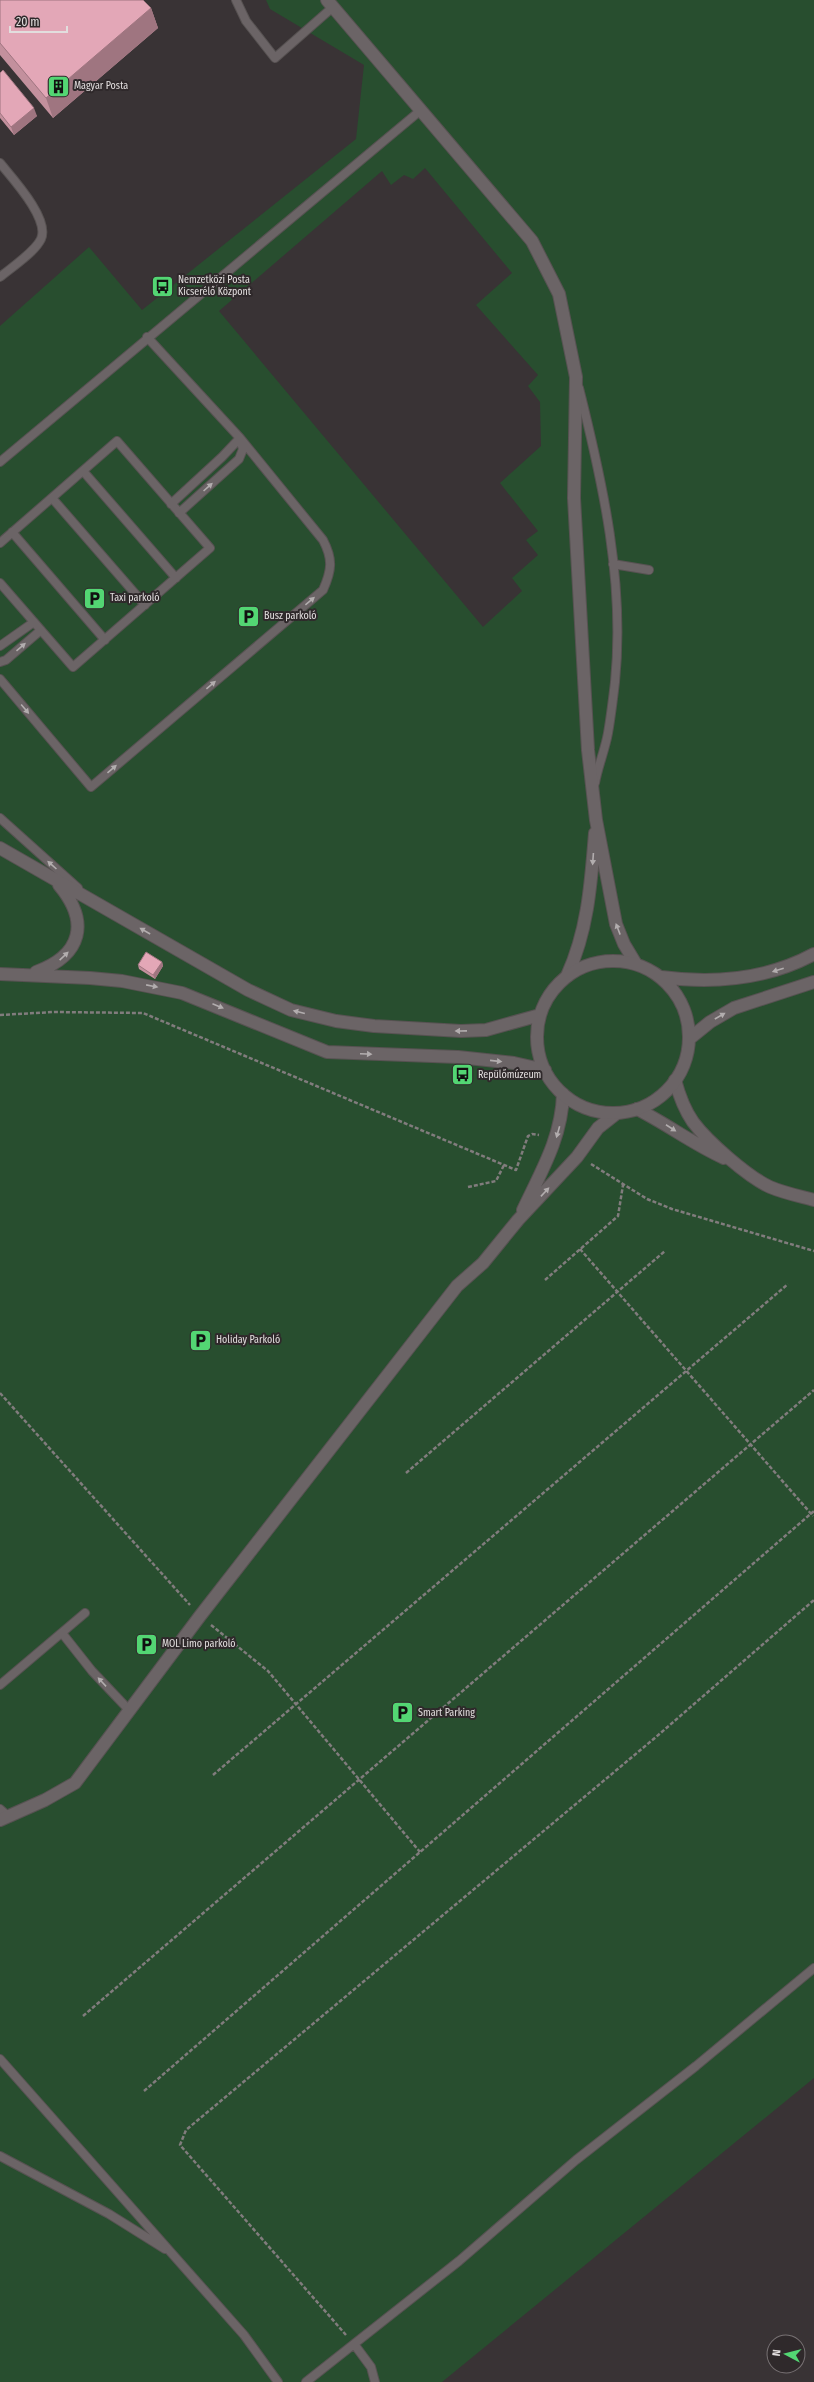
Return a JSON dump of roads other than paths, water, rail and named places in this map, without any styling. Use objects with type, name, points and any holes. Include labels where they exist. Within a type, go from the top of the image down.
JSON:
[{"type":"street","points":[[330,4],[532,240],[559,294],[576,377],[574,498],[593,796],[596,820],[616,924],[624,944],[636,964]]},
{"type":"street","points":[[567,976],[583,934],[590,896],[596,820]]},
{"type":"street","points":[[0,848],[248,990],[291,1010],[329,1019],[374,1026],[461,1031],[486,1030],[540,1015]]},
{"type":"street","points":[[31,973],[53,965],[68,953],[76,936],[78,919],[70,899],[51,876]]},
{"type":"street","points":[[661,977],[676,994],[686,1016],[689,1039],[685,1061],[675,1080],[658,1098],[637,1109],[617,1113],[588,1108],[563,1094],[545,1070],[538,1042],[540,1015],[550,993],[567,976],[593,963],[614,961],[636,964],[661,977],[694,982],[736,979],[775,971],[797,963],[814,954]]},
{"type":"street","points":[[0,974],[31,973],[122,981],[182,993],[327,1052],[458,1057],[514,1063],[545,1070]]},
{"type":"street","points":[[689,1039],[710,1022],[734,1008],[814,982]]},
{"type":"street","points":[[675,1080],[681,1101],[694,1122],[734,1162],[768,1186],[786,1193],[814,1200]]},
{"type":"street","points":[[518,1220],[554,1144],[563,1112],[563,1094]]},
{"type":"street","points":[[637,1109],[698,1146],[734,1162]]},
{"type":"street","points":[[3,1815],[45,1800],[75,1783],[200,1616],[457,1286],[483,1263],[518,1220],[577,1156],[598,1128],[617,1113]]},
{"type":"lane","points":[[236,0],[246,21],[275,58],[330,4]]},
{"type":"lane","points":[[0,462],[147,337],[421,110]]},
{"type":"lane","points":[[0,163],[24,193],[42,223],[43,230],[41,240],[35,248],[0,277]]},
{"type":"lane","points":[[0,679],[91,787],[323,590],[330,574],[330,553],[323,540],[240,438],[147,337]]},
{"type":"lane","points":[[576,377],[606,506],[613,564],[617,632],[615,681],[608,734],[598,767],[593,796]]},
{"type":"lane","points":[[171,504],[222,457],[240,438]]},
{"type":"lane","points":[[179,513],[239,460],[243,449],[240,438]]},
{"type":"lane","points":[[0,543],[117,441],[210,548],[73,667],[0,583]]},
{"type":"lane","points":[[83,471],[176,578]]},
{"type":"lane","points":[[52,498],[145,605]]},
{"type":"lane","points":[[12,532],[105,640]]},
{"type":"lane","points":[[613,564],[649,570]]},
{"type":"lane","points":[[0,646],[34,622]]},
{"type":"lane","points":[[0,662],[6,660],[41,630]]},
{"type":"lane","points":[[0,818],[92,901]]},
{"type":"lane","points":[[0,1684],[85,1613]]},
{"type":"lane","points":[[62,1632],[129,1710]]},
{"type":"lane","points":[[306,2382],[460,2260],[576,2160],[696,2066],[814,1968]]},
{"type":"lane","points":[[0,2059],[244,2335],[278,2382]]},
{"type":"lane","points":[[0,2156],[109,2214],[172,2254]]},
{"type":"lane","points":[[354,2344],[371,2367],[375,2382]]},
{"type":"place","name":"Magyar Posta","points":[[58,86]]},
{"type":"place","name":"Nemzetközi Posta Kicserélő Központ","points":[[162,286]]},
{"type":"place","name":"Taxi parkoló","points":[[95,598]]},
{"type":"place","name":"Busz parkoló","points":[[249,616]]},
{"type":"place","name":"Repülőmúzeum","points":[[462,1075]]},
{"type":"place","name":"Holiday Parkoló","points":[[200,1340]]},
{"type":"place","name":"MOL Limo parkoló","points":[[146,1644]]},
{"type":"place","name":"Smart Parking","points":[[402,1713]]}]
